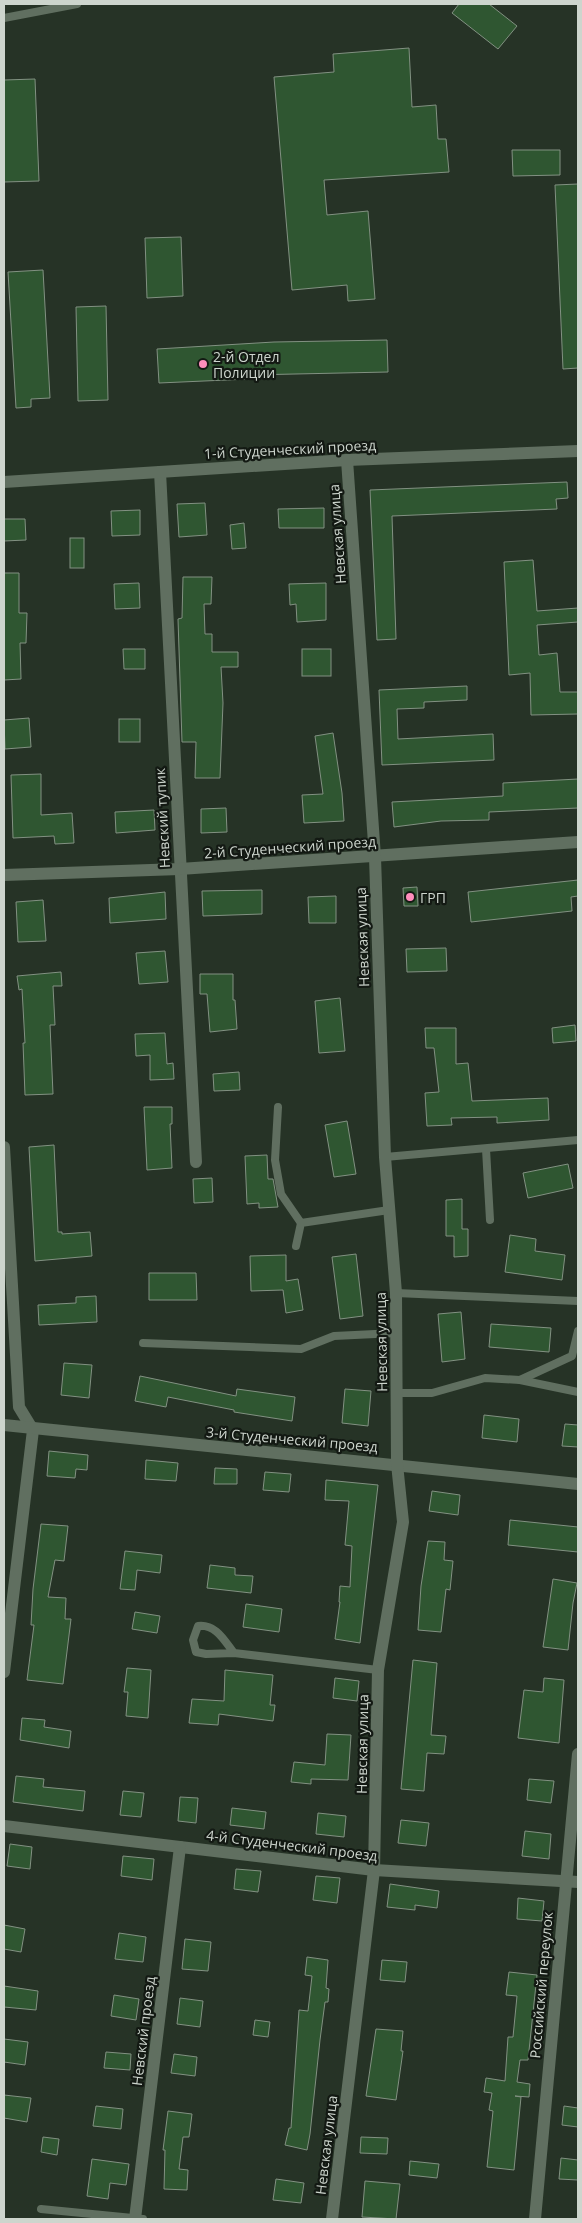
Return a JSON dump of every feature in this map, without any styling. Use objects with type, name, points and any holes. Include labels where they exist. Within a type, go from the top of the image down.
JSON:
[{"type":"street","name":"1-й Студенческий проезд","points":[[4,482],[347,460],[578,451]]},
{"type":"street","name":"Невская улица","points":[[332,2219],[374,1870],[378,1670],[403,1522],[397,1464],[396,1293],[385,1157],[375,857],[347,460]]},
{"type":"street","name":"Невский тупик","points":[[160,472],[196,1162]]},
{"type":"street","name":"2-й Студенческий проезд","points":[[4,876],[180,869],[578,842]]},
{"type":"street","points":[[4,1147],[20,1407],[33,1430],[4,1672]]},
{"type":"street","name":"3-й Студенческий проезд","points":[[4,1425],[33,1430],[397,1464],[578,1484]]},
{"type":"street","name":"Российский переулок","points":[[535,2219],[578,1754]]},
{"type":"street","name":"4-й Студенческий проезд","points":[[4,1826],[374,1870],[578,1882]]},
{"type":"street","name":"Невский проезд","points":[[135,2219],[180,1847]]},
{"type":"lane","points":[[4,18],[77,4]]},
{"type":"lane","points":[[278,1107],[275,1160],[281,1194],[301,1223],[296,1246]]},
{"type":"lane","points":[[385,1157],[578,1140]]},
{"type":"lane","points":[[486,1149],[490,1220]]},
{"type":"lane","points":[[301,1223],[389,1210]]},
{"type":"lane","points":[[396,1293],[578,1301]]},
{"type":"lane","points":[[520,1380],[572,1356],[578,1331]]},
{"type":"lane","points":[[143,1344],[301,1349],[334,1336],[396,1333]]},
{"type":"lane","points":[[398,1393],[432,1393],[485,1378],[520,1380],[578,1392]]},
{"type":"lane","points":[[234,1653],[215,1630],[207,1625],[198,1626],[193,1640],[196,1652],[206,1654],[234,1653],[378,1670]]},
{"type":"lane","points":[[41,2208],[144,2219]]},
{"type":"building","points":[[459,4],[489,4],[517,26],[498,49],[452,13]]},
{"type":"building","points":[[409,48],[412,107],[436,105],[438,139],[446,139],[449,172],[324,180],[327,215],[368,211],[375,299],[348,301],[347,285],[292,290],[274,77],[334,72],[333,54]]},
{"type":"building","points":[[35,79],[39,181],[4,182],[4,80]]},
{"type":"building","points":[[512,150],[560,150],[560,175],[513,176]]},
{"type":"building","points":[[578,184],[578,368],[563,369],[555,185]]},
{"type":"building","points":[[181,237],[183,296],[147,298],[145,238]]},
{"type":"building","points":[[43,270],[50,398],[31,399],[31,407],[16,408],[8,272]]},
{"type":"building","points":[[106,306],[108,400],[78,401],[76,307]]},
{"type":"building","points":[[387,340],[388,372],[249,375],[249,379],[159,383],[157,349],[274,342]]},
{"type":"building","points":[[567,482],[568,498],[556,499],[557,509],[392,516],[396,639],[377,640],[370,490]]},
{"type":"building","points":[[205,503],[207,535],[179,537],[177,504]]},
{"type":"building","points":[[324,508],[324,528],[279,528],[278,509]]},
{"type":"building","points":[[140,510],[140,535],[112,536],[111,511]]},
{"type":"building","points":[[4,519],[25,519],[26,540],[4,541]]},
{"type":"building","points":[[244,523],[246,548],[232,549],[230,525]]},
{"type":"building","points":[[70,538],[84,538],[84,568],[70,568]]},
{"type":"building","points":[[533,560],[537,611],[578,608],[578,622],[537,625],[539,655],[557,653],[560,692],[578,692],[578,714],[531,715],[530,673],[509,675],[504,562]]},
{"type":"building","points":[[4,573],[19,573],[19,613],[27,613],[26,643],[20,643],[21,679],[4,680]]},
{"type":"building","points":[[183,577],[212,577],[211,604],[204,604],[205,634],[212,634],[212,652],[238,652],[238,667],[221,667],[223,703],[220,778],[195,778],[196,742],[182,742],[178,619],[182,618]]},
{"type":"building","points":[[139,583],[140,608],[115,609],[114,584]]},
{"type":"building","points":[[326,583],[326,620],[297,622],[296,604],[290,605],[289,584]]},
{"type":"building","points":[[123,649],[145,649],[145,669],[124,669]]},
{"type":"building","points":[[302,649],[331,649],[331,676],[302,676]]},
{"type":"building","points":[[467,686],[467,700],[424,702],[424,708],[397,709],[398,739],[493,734],[494,760],[382,765],[379,690]]},
{"type":"building","points":[[29,718],[31,747],[5,749],[4,720]]},
{"type":"building","points":[[119,719],[140,719],[140,742],[119,742]]},
{"type":"building","points":[[333,733],[344,821],[304,823],[302,795],[323,794],[315,736]]},
{"type":"building","points":[[41,774],[41,815],[72,813],[74,843],[55,844],[54,836],[13,838],[11,775]]},
{"type":"building","points":[[578,779],[578,808],[489,812],[489,820],[441,821],[394,827],[392,802],[503,796],[503,783]]},
{"type":"building","points":[[226,808],[227,832],[201,833],[201,809]]},
{"type":"building","points":[[154,810],[155,830],[116,833],[115,812]]},
{"type":"building","points":[[578,880],[578,896],[571,897],[572,911],[471,922],[468,892]]},
{"type":"building","name":"ГРП","points":[[417,887],[418,906],[404,906],[403,888]]},
{"type":"building","points":[[262,890],[262,914],[203,916],[202,891]]},
{"type":"building","points":[[165,892],[166,919],[110,923],[109,898]]},
{"type":"building","points":[[336,896],[336,923],[309,923],[308,897]]},
{"type":"building","points":[[43,900],[46,941],[18,942],[16,902]]},
{"type":"building","points":[[446,948],[447,971],[407,972],[406,949]]},
{"type":"building","points":[[165,951],[168,982],[139,984],[136,953]]},
{"type":"building","points":[[61,972],[62,986],[53,986],[55,1025],[50,1025],[53,1094],[25,1095],[22,989],[19,990],[17,976]]},
{"type":"building","points":[[200,974],[233,974],[233,1000],[235,1000],[237,1029],[210,1032],[207,994],[200,994]]},
{"type":"building","points":[[340,998],[345,1051],[319,1053],[315,1001]]},
{"type":"building","points":[[575,1025],[576,1041],[553,1043],[552,1028]]},
{"type":"building","points":[[425,1028],[456,1028],[456,1064],[468,1063],[472,1101],[548,1098],[549,1120],[497,1123],[497,1117],[451,1118],[452,1125],[427,1126],[425,1093],[439,1092],[434,1048],[426,1048]]},
{"type":"building","points":[[165,1033],[167,1064],[173,1063],[174,1079],[150,1080],[150,1055],[136,1056],[135,1034]]},
{"type":"building","points":[[239,1072],[240,1090],[214,1091],[213,1074]]},
{"type":"building","points":[[144,1107],[172,1107],[172,1124],[170,1124],[172,1168],[147,1170]]},
{"type":"building","points":[[347,1121],[356,1174],[334,1177],[325,1125]]},
{"type":"building","points":[[54,1145],[58,1232],[62,1232],[62,1234],[90,1232],[92,1256],[35,1261],[29,1147]]},
{"type":"building","points":[[267,1155],[268,1179],[273,1179],[278,1207],[259,1208],[259,1203],[247,1204],[245,1156]]},
{"type":"building","points":[[568,1164],[573,1188],[528,1198],[523,1173]]},
{"type":"building","points":[[212,1178],[213,1202],[194,1203],[193,1179]]},
{"type":"building","points":[[462,1199],[462,1229],[468,1229],[468,1256],[454,1257],[454,1236],[446,1236],[446,1200]]},
{"type":"building","points":[[510,1235],[536,1239],[535,1251],[565,1255],[562,1280],[505,1272]]},
{"type":"building","points":[[356,1254],[363,1316],[340,1319],[332,1257]]},
{"type":"building","points":[[286,1255],[286,1281],[298,1279],[303,1310],[286,1313],[283,1290],[251,1291],[250,1256]]},
{"type":"building","points":[[149,1273],[196,1273],[197,1300],[149,1300]]},
{"type":"building","points":[[96,1296],[97,1322],[39,1325],[38,1305],[76,1303],[76,1297]]},
{"type":"building","points":[[461,1312],[465,1359],[442,1362],[438,1314]]},
{"type":"building","points":[[491,1324],[551,1328],[549,1352],[489,1347]]},
{"type":"building","points":[[64,1363],[92,1365],[89,1398],[61,1395]]},
{"type":"building","points":[[140,1376],[236,1396],[237,1389],[295,1397],[292,1421],[234,1412],[234,1410],[168,1397],[166,1407],[135,1401]]},
{"type":"building","points":[[345,1389],[371,1391],[368,1426],[342,1423]]},
{"type":"building","points":[[484,1415],[519,1419],[517,1442],[482,1438]]},
{"type":"building","points":[[565,1424],[578,1425],[578,1447],[562,1446]]},
{"type":"building","points":[[49,1451],[88,1455],[87,1470],[76,1469],[75,1478],[47,1476]]},
{"type":"building","points":[[146,1460],[178,1463],[176,1481],[145,1479]]},
{"type":"building","points":[[215,1468],[237,1469],[237,1484],[214,1484]]},
{"type":"building","points":[[265,1472],[291,1474],[289,1492],[263,1490]]},
{"type":"building","points":[[326,1480],[378,1485],[360,1643],[335,1639],[340,1602],[340,1586],[350,1587],[352,1546],[345,1545],[349,1501],[325,1500]]},
{"type":"building","points":[[432,1491],[460,1495],[458,1515],[429,1511]]},
{"type":"building","points":[[510,1520],[578,1527],[578,1552],[508,1545]]},
{"type":"building","points":[[41,1524],[68,1526],[64,1561],[55,1560],[48,1597],[66,1598],[65,1619],[71,1619],[63,1684],[27,1680],[34,1625],[31,1625],[33,1589]]},
{"type":"building","points":[[428,1541],[445,1542],[444,1560],[453,1561],[450,1590],[446,1589],[441,1632],[418,1630],[421,1586]]},
{"type":"building","points":[[125,1551],[162,1555],[160,1573],[137,1570],[135,1590],[120,1589]]},
{"type":"building","points":[[210,1565],[235,1568],[235,1575],[253,1576],[251,1593],[207,1588]]},
{"type":"building","points":[[553,1579],[577,1583],[568,1650],[543,1647]]},
{"type":"building","points":[[246,1604],[282,1609],[279,1632],[243,1627]]},
{"type":"building","points":[[135,1612],[160,1616],[157,1633],[132,1629]]},
{"type":"building","points":[[413,1660],[437,1663],[431,1735],[446,1736],[444,1754],[427,1753],[424,1791],[401,1789]]},
{"type":"building","points":[[127,1668],[151,1670],[148,1718],[126,1716],[128,1692],[124,1692]]},
{"type":"building","points":[[225,1670],[273,1675],[270,1705],[275,1705],[273,1721],[219,1714],[218,1725],[189,1723],[192,1699],[224,1701]]},
{"type":"building","points":[[335,1678],[359,1681],[357,1701],[333,1698]]},
{"type":"building","points":[[544,1678],[564,1680],[559,1743],[518,1738],[524,1690],[543,1692]]},
{"type":"building","points":[[22,1718],[45,1720],[44,1727],[71,1731],[69,1748],[20,1740]]},
{"type":"building","points":[[327,1734],[351,1735],[348,1780],[311,1779],[311,1784],[291,1782],[294,1762],[325,1765]]},
{"type":"building","points":[[16,1776],[44,1779],[43,1787],[85,1791],[83,1811],[13,1802]]},
{"type":"building","points":[[529,1779],[554,1781],[551,1803],[527,1800]]},
{"type":"building","points":[[123,1791],[144,1793],[141,1817],[120,1815]]},
{"type":"building","points":[[180,1797],[198,1798],[196,1823],[178,1821]]},
{"type":"building","points":[[232,1808],[266,1812],[264,1829],[230,1825]]},
{"type":"building","points":[[318,1813],[346,1816],[344,1837],[316,1834]]},
{"type":"building","points":[[401,1820],[429,1823],[426,1846],[398,1843]]},
{"type":"building","points":[[525,1831],[551,1834],[549,1859],[522,1856]]},
{"type":"building","points":[[10,1844],[32,1847],[30,1869],[7,1866]]},
{"type":"building","points":[[123,1856],[154,1859],[152,1880],[121,1876]]},
{"type":"building","points":[[236,1869],[261,1871],[258,1892],[234,1889]]},
{"type":"building","points":[[316,1876],[340,1878],[337,1903],[313,1900]]},
{"type":"building","points":[[390,1884],[439,1891],[437,1908],[415,1905],[415,1910],[387,1907]]},
{"type":"building","points":[[518,1898],[544,1901],[542,1921],[517,1919]]},
{"type":"building","points":[[4,1925],[25,1929],[21,1952],[4,1949]]},
{"type":"building","points":[[119,1933],[146,1937],[143,1962],[115,1959]]},
{"type":"building","points":[[185,1939],[211,1942],[208,1971],[182,1969]]},
{"type":"building","points":[[307,1957],[328,1960],[326,1988],[329,1989],[328,2002],[325,2002],[307,2150],[285,2145],[289,2128],[291,2128],[299,2010],[308,2011],[312,1976],[305,1975]]},
{"type":"building","points":[[382,1960],[407,1962],[405,1982],[380,1980]]},
{"type":"building","points":[[509,1972],[537,1975],[528,2060],[520,2060],[517,2082],[530,2084],[529,2097],[515,2096],[521,2097],[514,2170],[487,2167],[493,2111],[489,2110],[492,2093],[484,2092],[486,2078],[505,2081],[508,2037],[513,2037],[517,1996],[506,1995]]},
{"type":"building","points":[[4,1986],[38,1991],[36,2010],[4,2007]]},
{"type":"building","points":[[114,1995],[139,1999],[136,2020],[111,2016]]},
{"type":"building","points":[[180,1998],[203,2001],[200,2027],[177,2024]]},
{"type":"building","points":[[255,2020],[270,2022],[268,2037],[253,2035]]},
{"type":"building","points":[[376,2029],[403,2031],[401,2051],[403,2051],[396,2100],[366,2096]]},
{"type":"building","points":[[4,2039],[28,2042],[25,2065],[4,2062]]},
{"type":"building","points":[[106,2052],[131,2054],[130,2070],[104,2068]]},
{"type":"building","points":[[174,2054],[197,2057],[195,2076],[171,2073]]},
{"type":"building","points":[[4,2095],[31,2098],[27,2122],[4,2118]]},
{"type":"building","points":[[96,2106],[123,2109],[121,2129],[93,2126]]},
{"type":"building","points":[[564,2106],[578,2108],[578,2127],[562,2125]]},
{"type":"building","points":[[168,2111],[192,2114],[189,2137],[183,2137],[179,2169],[188,2170],[187,2190],[164,2189],[165,2150],[163,2150]]},
{"type":"building","points":[[43,2137],[59,2139],[57,2155],[41,2152]]},
{"type":"building","points":[[361,2137],[388,2138],[387,2154],[360,2153]]},
{"type":"building","points":[[561,2158],[578,2160],[578,2180],[559,2179]]},
{"type":"building","points":[[92,2159],[129,2164],[126,2185],[110,2183],[108,2199],[87,2196]]},
{"type":"building","points":[[410,2161],[439,2164],[437,2178],[409,2175]]},
{"type":"building","points":[[276,2179],[304,2183],[301,2203],[273,2200]]},
{"type":"building","points":[[365,2181],[400,2184],[396,2219],[362,2217]]},
{"type":"place","name":"2-й Отдел Полиции","points":[[203,364]]},
{"type":"place","name":"ГРП","points":[[410,897]]}]
